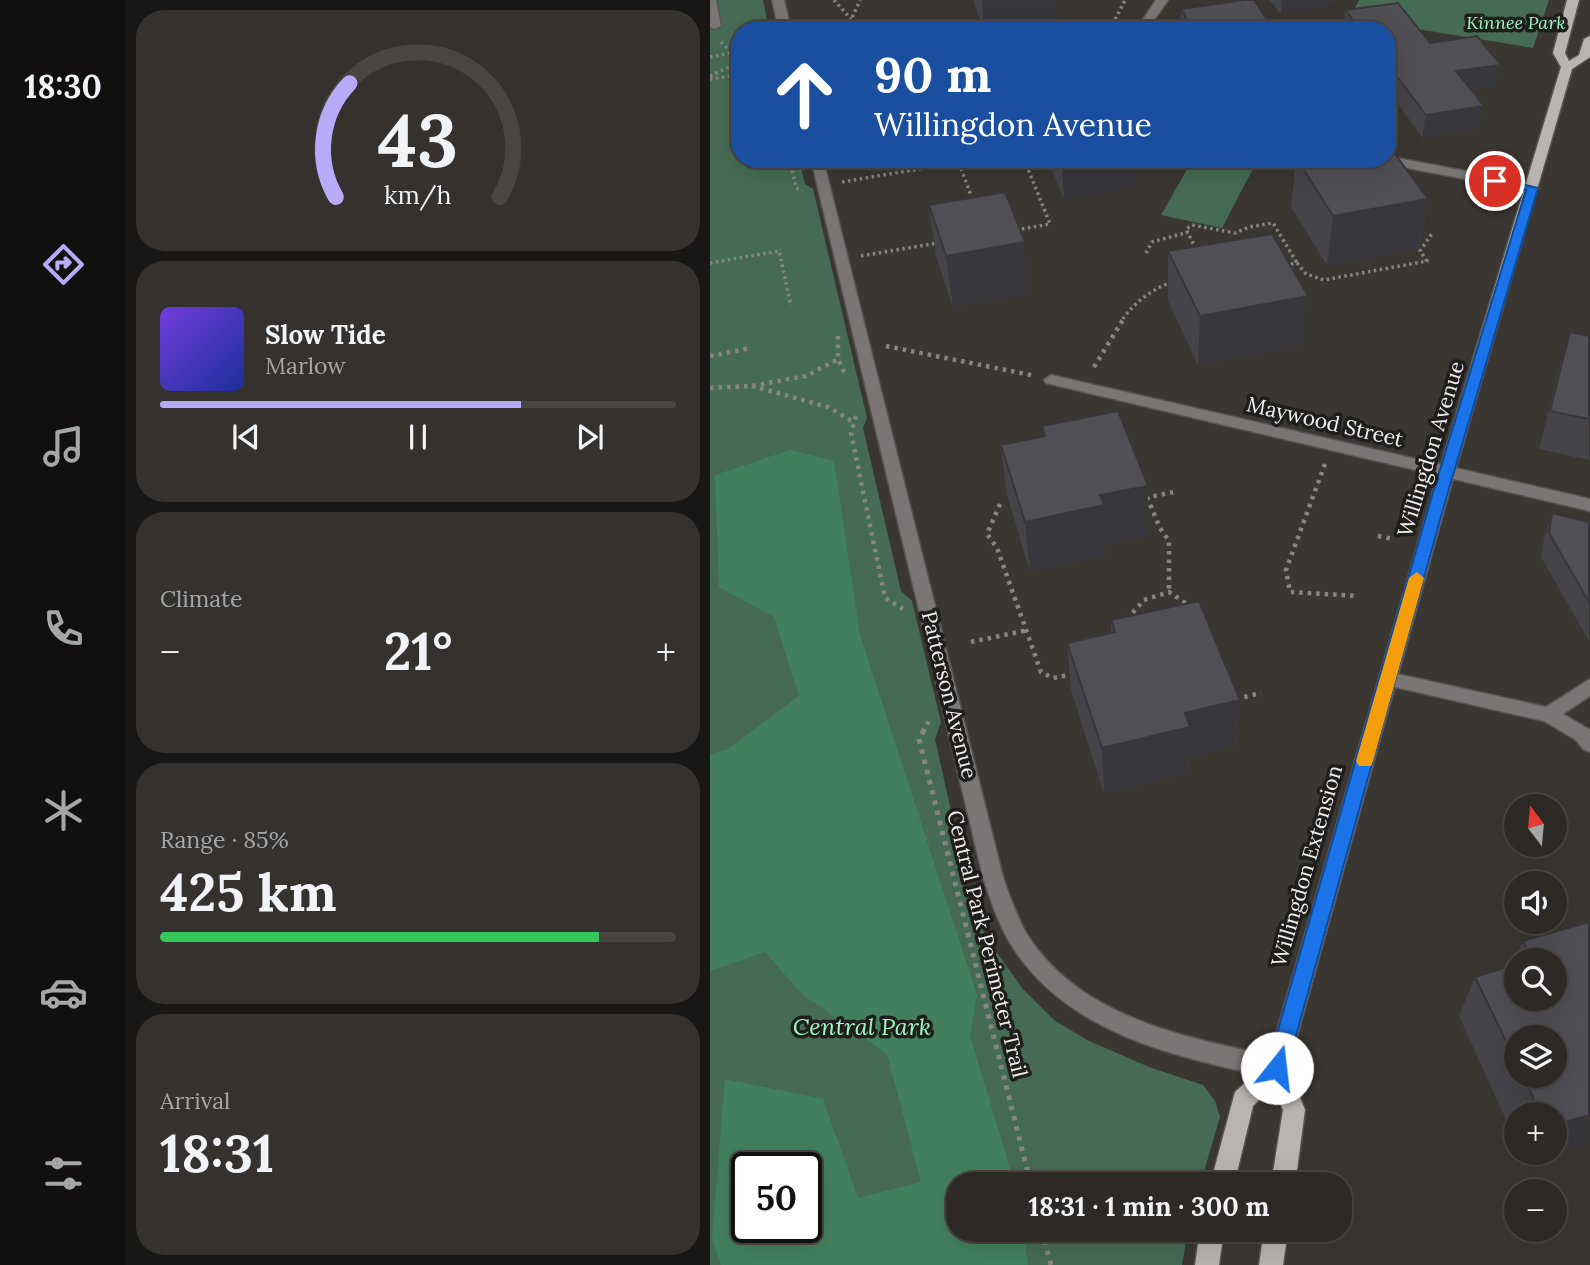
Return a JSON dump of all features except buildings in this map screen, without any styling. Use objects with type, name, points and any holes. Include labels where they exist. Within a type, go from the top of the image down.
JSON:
[{"type":"main road","name":"Willingdon Avenue","points":[[1567,67],[1559,53],[1573,0]]},
{"type":"main road","name":"Willingdon Avenue","points":[[1388,679],[1567,67],[1584,57],[1590,39]]},
{"type":"main road","name":"Willingdon Extension","points":[[1277,1068],[1388,679]]},
{"type":"main road","points":[[1225,1172],[1243,1100],[1277,1068],[1294,1110],[1285,1172]]},
{"type":"main road","points":[[1207,1265],[1210,1242]]},
{"type":"main road","points":[[1271,1265],[1274,1242]]},
{"type":"street","points":[[710,0],[715,26]]},
{"type":"street","points":[[778,0],[783,21]]},
{"type":"street","points":[[1147,21],[1162,0]]},
{"type":"street","points":[[1396,162],[1532,188]]},
{"type":"street","name":"Patterson Avenue","points":[[819,168],[993,877],[1008,918],[1026,951],[1056,984],[1114,1023],[1204,1051],[1277,1068]]},
{"type":"street","name":"Maywood Street","points":[[1051,380],[1590,505]]},
{"type":"street","points":[[1388,679],[1548,715],[1583,736],[1590,744]]},
{"type":"street","points":[[1548,715],[1590,685]]},
{"type":"path","points":[[834,0],[850,15],[851,20]]},
{"type":"path","points":[[851,20],[860,0]]},
{"type":"path","points":[[1114,21],[1125,0]]},
{"type":"path","points":[[710,57],[731,53]]},
{"type":"path","points":[[710,78],[731,67]]},
{"type":"path","points":[[710,78],[731,76]]},
{"type":"path","points":[[792,168],[796,188],[807,193]]},
{"type":"path","points":[[824,185],[928,168]]},
{"type":"path","points":[[961,168],[976,211]]},
{"type":"path","points":[[1011,230],[1050,224],[1028,168]]},
{"type":"path","points":[[1198,254],[1186,229],[1192,225],[1235,233],[1249,227],[1273,223],[1306,274],[1324,279],[1427,261],[1420,251],[1433,232]]},
{"type":"path","points":[[1146,254],[1152,242],[1188,232]]},
{"type":"path","points":[[842,260],[945,242]]},
{"type":"path","points":[[710,263],[779,251],[790,306]]},
{"type":"path","points":[[1285,265],[1297,262]]},
{"type":"path","points":[[1094,367],[1127,312],[1135,308],[1155,286],[1183,280]]},
{"type":"path","points":[[839,330],[836,344],[838,359],[850,381]]},
{"type":"path","points":[[899,347],[1010,370]]},
{"type":"path","points":[[710,356],[751,348]]},
{"type":"path","points":[[710,388],[751,386],[806,376],[844,356]]},
{"type":"path","points":[[751,386],[828,407],[853,422]]},
{"type":"path","points":[[857,414],[851,433],[885,598],[904,611]]},
{"type":"path","points":[[1325,464],[1286,570],[1290,592],[1358,596]]},
{"type":"path","points":[[1134,500],[1173,492]]},
{"type":"path","points":[[1148,497],[1160,528],[1169,541],[1170,592]]},
{"type":"path","points":[[1000,504],[987,534],[996,548],[1044,675],[1053,678],[1081,673]]},
{"type":"path","points":[[1378,536],[1393,539]]},
{"type":"path","points":[[1123,624],[1135,604],[1143,598],[1170,592],[1190,606],[1195,614]]},
{"type":"path","points":[[971,642],[1028,630]]},
{"type":"path","points":[[1230,700],[1261,693]]},
{"type":"path","name":"Central Park Perimeter Trail","points":[[926,706],[930,719],[919,739],[1028,1172]]},
{"type":"path","points":[[1045,1242],[1051,1265]]},
{"type":"green space","name":"Central Park","points":[[710,0],[763,0],[767,21],[731,21],[731,168],[801,168],[805,184],[813,189],[867,418],[863,428],[901,591],[912,601],[941,722],[935,739],[972,905],[987,939],[1023,989],[1054,1020],[1087,1040],[1149,1067],[1203,1085],[1215,1101],[1220,1117],[1204,1172],[946,1172],[946,1242],[1186,1242],[1182,1265],[710,1265]]},
{"type":"green space","name":"Kinnee Park","points":[[1359,0],[1549,0],[1533,48],[1396,26],[1396,21],[1350,18]]},
{"type":"green space","points":[[1188,168],[1253,168],[1222,228],[1161,215]]},
{"type":"green space","points":[[790,450],[834,461],[860,635],[977,995],[970,1036],[1011,1172],[946,1172],[946,1242],[1025,1242],[1028,1265],[721,1265],[712,1239],[725,1079],[823,1099],[858,1198],[921,1182],[887,1054],[802,994],[765,952],[710,971],[710,754],[728,749],[799,696],[774,617],[719,587],[715,475]]},
{"type":"slow traffic","points":[[1365,761],[1417,578]]},
{"type":"route","points":[[1277,1068],[1439,499],[1532,188],[1495,181]]}]
